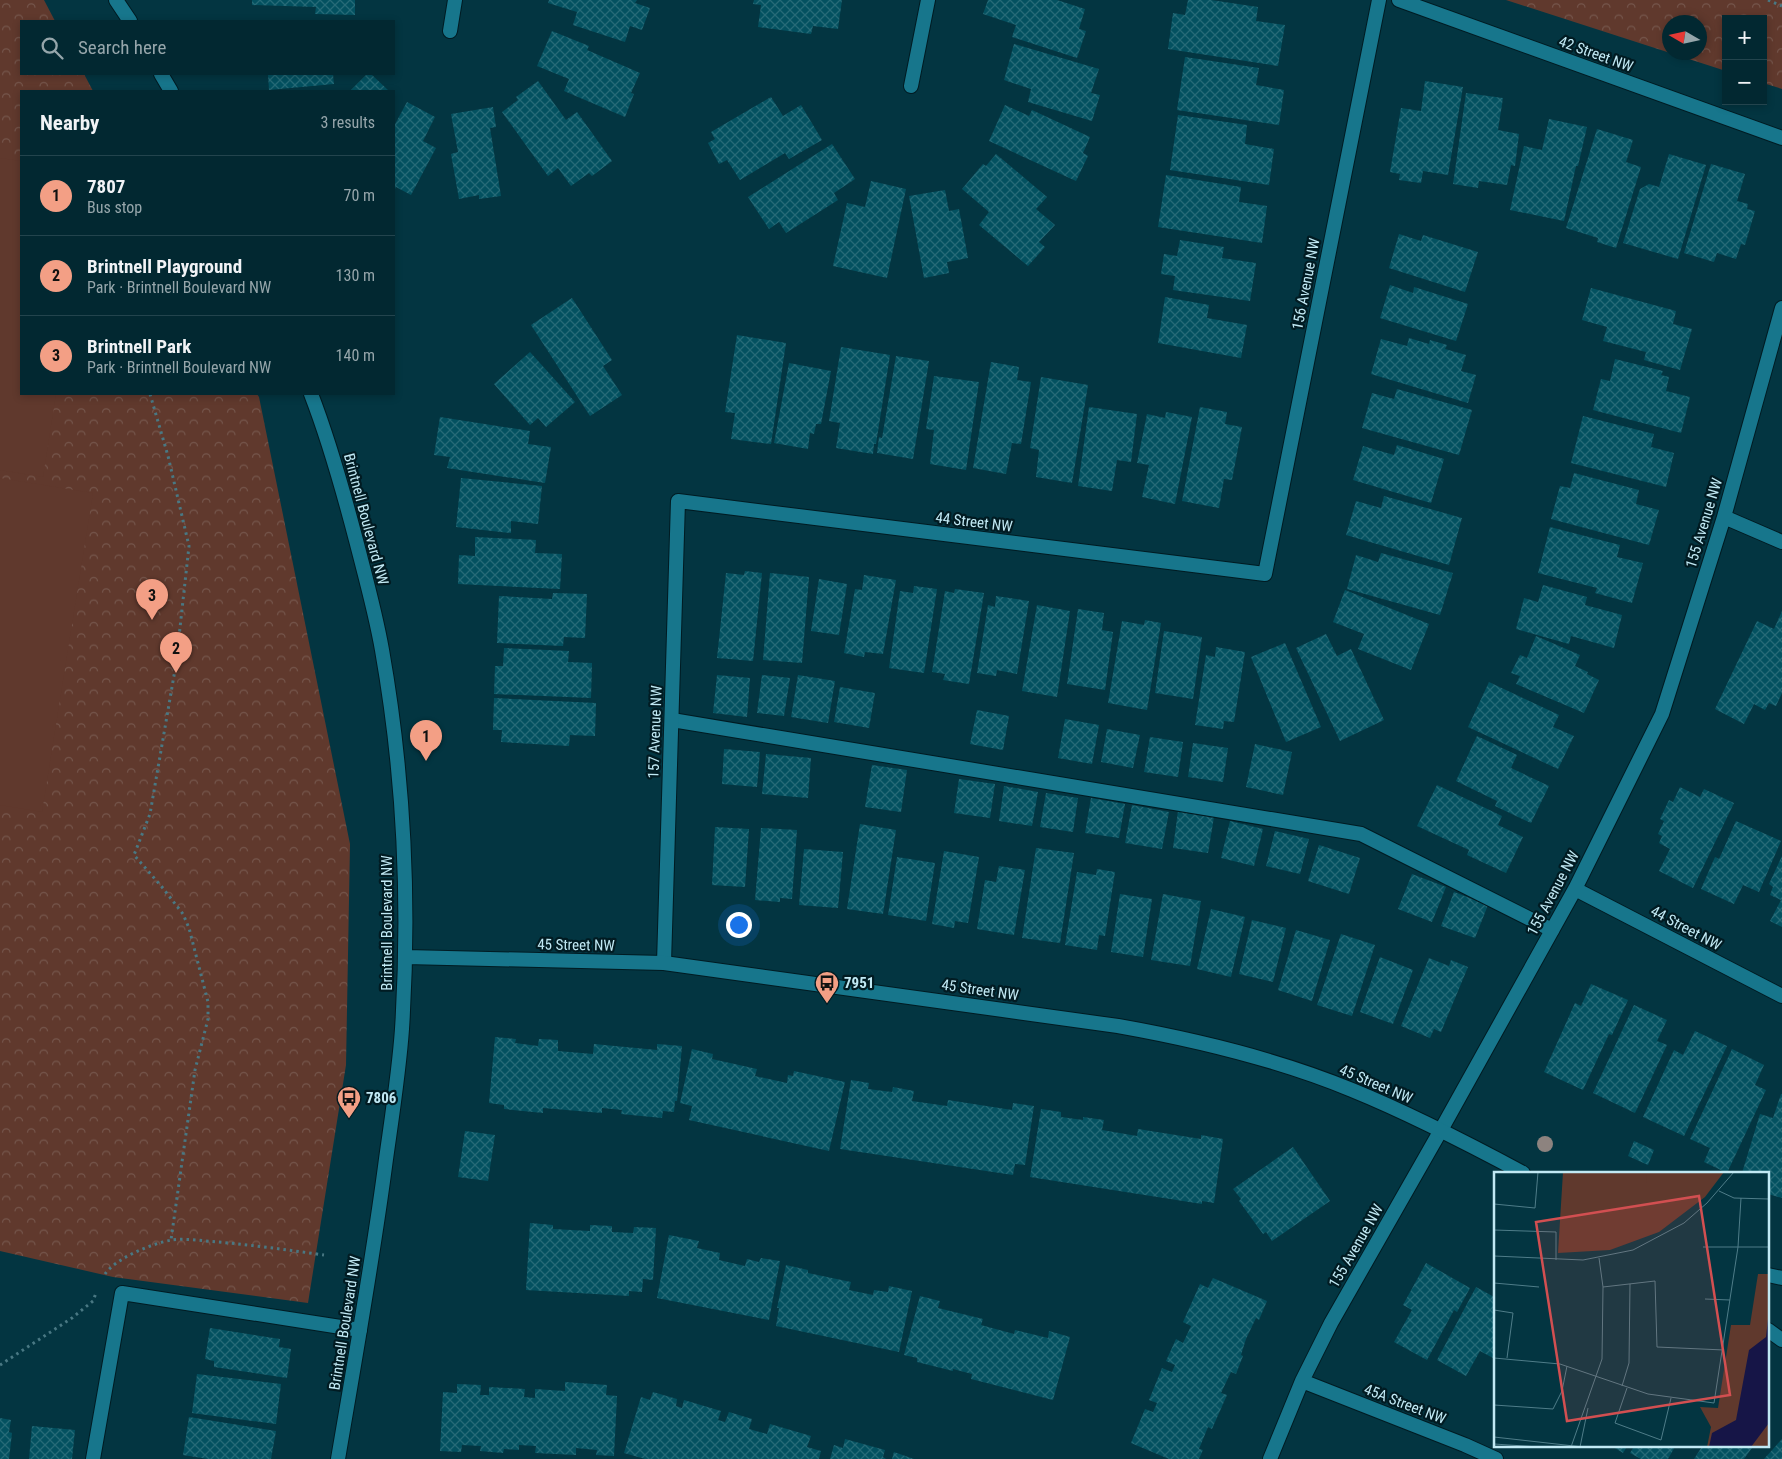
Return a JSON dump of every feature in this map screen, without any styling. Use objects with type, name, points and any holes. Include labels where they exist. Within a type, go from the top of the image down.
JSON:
[{"type":"street","points":[[116,0],[129,20]]},
{"type":"street","points":[[450,31],[455,0]]},
{"type":"street","points":[[911,86],[928,0]]},
{"type":"street","name":"156 Avenue NW","points":[[1265,574],[1379,0]]},
{"type":"street","name":"42 Street NW","points":[[1399,0],[1782,138]]},
{"type":"street","points":[[162,75],[170,90]]},
{"type":"street","name":"155 Avenue NW","points":[[1270,1459],[1302,1381],[1330,1323],[1441,1130],[1575,888],[1662,714],[1724,517],[1782,308]]},
{"type":"street","name":"Brintnell Boulevard NW","points":[[311,395],[344,493],[382,648],[393,722],[401,799],[406,957],[402,1031],[378,1222],[338,1459]]},
{"type":"street","name":"44 Street NW","points":[[678,501],[1265,574]]},
{"type":"street","name":"157 Avenue NW","points":[[664,963],[678,501]]},
{"type":"street","points":[[1724,517],[1782,542]]},
{"type":"street","points":[[672,720],[1361,834],[1552,930]]},
{"type":"street","name":"44 Street NW","points":[[1575,888],[1782,996]]},
{"type":"street","name":"45 Street NW","points":[[406,957],[664,963],[1118,1026],[1173,1036],[1231,1050],[1292,1068],[1351,1090],[1441,1130],[1521,1172]]},
{"type":"street","points":[[93,1459],[122,1293],[360,1330]]},
{"type":"street","points":[[1770,1331],[1782,1340]]},
{"type":"street","name":"45A Street NW","points":[[1302,1381],[1496,1459]]},
{"type":"path","points":[[1768,0],[1782,6]]},
{"type":"path","points":[[150,395],[168,456],[189,546],[176,664],[150,814],[145,831],[134,855],[175,902],[183,914],[189,928],[208,1002],[208,1019],[195,1070],[171,1240]]},
{"type":"path","points":[[101,1280],[108,1269],[120,1260],[171,1240],[184,1239],[324,1255]]},
{"type":"path","points":[[0,1365],[72,1318],[93,1301],[98,1287]]},
{"type":"green space","points":[[0,0],[44,0],[54,20],[20,20],[20,75],[85,75],[92,90],[20,90],[20,395],[258,395],[259,397],[350,844],[346,1065],[308,1303],[113,1277],[0,1251]]},
{"type":"green space","points":[[1506,0],[1782,0],[1782,89],[1767,84],[1767,15],[1722,15],[1722,70],[1692,60],[1707,60],[1707,15],[1662,15],[1662,50]]},
{"type":"green space","points":[[0,158],[20,161],[20,395],[56,395],[43,477],[0,470]]},
{"type":"green space","points":[[0,478],[93,493],[42,812],[0,805]]},
{"type":"building","points":[[252,0],[355,0],[355,15],[315,14],[316,7],[252,5]]},
{"type":"building","points":[[549,0],[637,0],[635,3],[650,8],[642,30],[630,26],[625,42],[573,25],[577,12],[548,3]]},
{"type":"building","points":[[754,0],[842,0],[838,29],[813,26],[811,34],[758,27],[761,5],[753,4]]},
{"type":"building","points":[[988,0],[1057,0],[1085,9],[1079,29],[1086,31],[1077,58],[1012,37],[1016,25],[983,14]]},
{"type":"building","points":[[1188,0],[1211,0],[1258,7],[1256,21],[1285,25],[1278,66],[1168,49],[1173,13],[1185,15]]},
{"type":"building","points":[[552,31],[589,46],[587,50],[640,73],[631,93],[634,94],[625,117],[564,91],[569,79],[537,66]]},
{"type":"building","points":[[1014,44],[1099,69],[1091,93],[1100,95],[1092,121],[1028,102],[1031,89],[1004,80]]},
{"type":"building","points":[[1185,57],[1259,68],[1256,85],[1284,90],[1279,125],[1177,110]]},
{"type":"building","points":[[268,75],[333,75],[334,84],[269,90]]},
{"type":"building","points":[[366,75],[372,75],[388,90],[351,90]]},
{"type":"building","points":[[538,81],[566,120],[577,112],[612,161],[592,176],[589,173],[571,186],[558,168],[548,176],[502,112],[518,100],[516,97]]},
{"type":"building","points":[[1425,81],[1463,87],[1448,175],[1423,171],[1421,183],[1399,180],[1400,174],[1390,172],[1401,108],[1421,111]]},
{"type":"building","points":[[1466,93],[1503,98],[1498,130],[1519,134],[1515,166],[1511,165],[1507,185],[1479,181],[1478,188],[1453,184]]},
{"type":"building","points":[[771,97],[783,116],[801,105],[822,140],[789,159],[785,153],[740,180],[727,160],[719,164],[708,143],[715,139],[711,132]]},
{"type":"building","points":[[407,102],[435,117],[423,141],[436,148],[411,195],[396,187],[395,189],[395,124]]},
{"type":"building","points":[[1005,105],[1029,116],[1032,110],[1090,137],[1083,153],[1088,156],[1076,181],[989,141]]},
{"type":"building","points":[[493,107],[496,127],[490,128],[501,196],[479,199],[479,195],[459,199],[451,154],[458,152],[451,114]]},
{"type":"building","points":[[1178,115],[1247,125],[1245,144],[1274,149],[1269,185],[1170,170]]},
{"type":"building","points":[[1549,119],[1587,127],[1564,221],[1510,210],[1524,146],[1542,150]]},
{"type":"building","points":[[1597,129],[1633,140],[1626,162],[1641,167],[1616,248],[1597,242],[1598,238],[1566,228]]},
{"type":"building","points":[[832,144],[855,179],[834,193],[838,200],[786,233],[779,222],[769,229],[748,197]]},
{"type":"building","points":[[996,154],[1047,197],[1036,209],[1055,225],[1039,242],[1045,247],[1028,266],[979,225],[989,212],[962,189],[983,164],[986,166]]},
{"type":"building","points":[[1669,154],[1706,165],[1678,259],[1623,243],[1640,189],[1649,184],[1659,187]]},
{"type":"building","points":[[1711,164],[1745,174],[1737,201],[1748,204],[1747,209],[1755,211],[1745,245],[1741,244],[1736,259],[1717,253],[1714,262],[1684,253]]},
{"type":"building","points":[[1166,175],[1241,187],[1239,202],[1267,206],[1262,243],[1158,227]]},
{"type":"building","points":[[871,181],[906,189],[887,278],[833,266],[847,203],[865,207]]},
{"type":"building","points":[[945,190],[949,211],[959,209],[968,258],[947,262],[949,273],[924,278],[909,196]]},
{"type":"building","points":[[1399,234],[1421,241],[1423,235],[1478,252],[1465,292],[1389,268]]},
{"type":"building","points":[[1180,240],[1224,247],[1222,258],[1256,263],[1250,301],[1173,290],[1175,276],[1161,274],[1164,254],[1177,256]]},
{"type":"building","points":[[1390,285],[1413,293],[1414,287],[1468,304],[1456,341],[1380,318]]},
{"type":"building","points":[[1591,288],[1676,311],[1673,324],[1692,329],[1680,370],[1644,360],[1646,352],[1603,341],[1607,327],[1582,320]]},
{"type":"building","points":[[1165,297],[1209,305],[1207,318],[1247,325],[1241,358],[1158,343]]},
{"type":"building","points":[[572,298],[612,360],[603,366],[622,395],[590,416],[531,325]]},
{"type":"building","points":[[737,335],[786,343],[771,444],[731,439],[735,413],[725,412]]},
{"type":"building","points":[[1409,338],[1429,344],[1430,340],[1447,345],[1445,349],[1466,355],[1461,371],[1476,375],[1468,403],[1371,374],[1381,339],[1407,346]]},
{"type":"building","points":[[841,347],[890,355],[873,454],[836,448],[840,423],[829,421]]},
{"type":"building","points":[[530,352],[575,402],[546,427],[538,418],[530,425],[494,384]]},
{"type":"building","points":[[896,356],[929,361],[913,459],[877,453],[879,437],[882,438]]},
{"type":"building","points":[[1615,359],[1663,371],[1661,375],[1669,377],[1666,391],[1690,397],[1681,433],[1593,410],[1601,379],[1610,381]]},
{"type":"building","points":[[991,362],[1019,367],[1017,380],[1031,382],[1021,444],[1012,443],[1006,474],[973,468]]},
{"type":"building","points":[[789,363],[831,371],[821,424],[816,424],[814,434],[810,433],[808,449],[774,443]]},
{"type":"building","points":[[934,376],[979,382],[966,470],[930,464],[934,430],[926,429]]},
{"type":"building","points":[[1041,377],[1088,385],[1072,483],[1036,477],[1039,450],[1030,448]]},
{"type":"building","points":[[1397,389],[1472,410],[1459,455],[1362,428],[1372,393],[1394,399]]},
{"type":"building","points":[[1089,407],[1137,414],[1131,462],[1117,460],[1112,491],[1078,486]]},
{"type":"building","points":[[1200,407],[1227,412],[1225,424],[1242,427],[1232,480],[1224,479],[1219,508],[1182,501]]},
{"type":"building","points":[[1166,412],[1192,417],[1175,504],[1142,497],[1149,465],[1137,463],[1147,414],[1165,418]]},
{"type":"building","points":[[1583,416],[1654,434],[1651,447],[1674,453],[1666,487],[1571,463]]},
{"type":"building","points":[[440,417],[530,431],[528,444],[551,447],[545,483],[447,468],[450,457],[434,455]]},
{"type":"building","points":[[1397,445],[1444,459],[1431,503],[1353,480],[1363,446],[1394,455]]},
{"type":"building","points":[[1574,473],[1639,490],[1636,504],[1659,510],[1649,545],[1551,519],[1560,486],[1570,488]]},
{"type":"building","points":[[461,478],[542,486],[538,524],[511,521],[511,533],[456,527]]},
{"type":"building","points":[[1384,496],[1462,518],[1449,565],[1346,535],[1356,501],[1381,508]]},
{"type":"building","points":[[1550,527],[1620,545],[1617,557],[1643,563],[1632,603],[1595,593],[1597,588],[1538,573]]},
{"type":"building","points":[[475,537],[536,540],[535,553],[562,554],[560,589],[458,584],[459,555],[475,556]]},
{"type":"building","points":[[1381,553],[1453,573],[1440,615],[1347,589],[1356,555],[1378,562]]},
{"type":"building","points":[[745,571],[762,573],[753,661],[717,658],[726,573],[744,575]]},
{"type":"building","points":[[770,573],[809,577],[802,663],[763,660]]},
{"type":"building","points":[[864,575],[896,580],[883,654],[865,652],[864,657],[844,653],[855,589],[862,590]]},
{"type":"building","points":[[819,579],[847,584],[839,635],[811,631]]},
{"type":"building","points":[[1543,585],[1587,597],[1585,605],[1622,615],[1614,648],[1571,636],[1569,644],[1516,629],[1524,598],[1538,602]]},
{"type":"building","points":[[914,586],[937,589],[924,673],[889,668],[900,591],[913,593]]},
{"type":"building","points":[[955,589],[984,593],[969,684],[943,680],[945,674],[932,672],[945,591],[954,593]]},
{"type":"building","points":[[1345,590],[1429,624],[1411,670],[1358,649],[1364,634],[1333,622]]},
{"type":"building","points":[[553,593],[587,594],[585,638],[564,637],[563,646],[497,643],[499,596],[552,599]]},
{"type":"building","points":[[996,596],[1029,601],[1017,674],[997,670],[996,676],[977,673],[988,605],[995,607]]},
{"type":"building","points":[[1037,605],[1070,611],[1057,697],[1022,691]]},
{"type":"building","points":[[1078,609],[1104,613],[1102,630],[1113,632],[1105,690],[1067,684]]},
{"type":"building","points":[[1782,611],[1782,693],[1776,706],[1769,703],[1765,710],[1754,704],[1744,724],[1715,709],[1757,621],[1774,629]]},
{"type":"building","points":[[1145,620],[1161,623],[1147,710],[1108,703],[1122,621],[1144,625]]},
{"type":"building","points":[[1164,631],[1202,637],[1193,699],[1155,693]]},
{"type":"building","points":[[1326,634],[1337,656],[1351,649],[1384,720],[1340,741],[1296,648]]},
{"type":"building","points":[[1536,636],[1580,655],[1575,666],[1599,680],[1584,713],[1516,684],[1520,676],[1511,673],[1520,655],[1527,658]]},
{"type":"building","points":[[1285,643],[1321,727],[1286,742],[1251,657]]},
{"type":"building","points":[[1216,647],[1245,652],[1234,722],[1224,721],[1223,729],[1195,725],[1206,655],[1215,657]]},
{"type":"building","points":[[504,648],[569,651],[568,662],[592,663],[591,698],[494,694],[495,666],[503,666]]},
{"type":"building","points":[[717,675],[750,678],[747,717],[713,713]]},
{"type":"building","points":[[762,675],[790,678],[784,716],[757,713]]},
{"type":"building","points":[[798,675],[835,681],[828,723],[791,717]]},
{"type":"building","points":[[1489,682],[1559,715],[1553,727],[1574,736],[1558,769],[1468,727]]},
{"type":"building","points":[[840,687],[875,693],[869,728],[834,722]]},
{"type":"building","points":[[494,698],[596,703],[595,736],[570,735],[569,746],[501,742],[502,730],[493,730]]},
{"type":"building","points":[[977,710],[1009,716],[1003,750],[970,744]]},
{"type":"building","points":[[1065,719],[1099,725],[1092,764],[1058,758]]},
{"type":"building","points":[[1107,729],[1140,735],[1133,768],[1101,762]]},
{"type":"building","points":[[1477,736],[1517,755],[1511,768],[1549,786],[1531,823],[1495,806],[1497,801],[1456,781]]},
{"type":"building","points":[[1150,737],[1183,742],[1178,777],[1144,772]]},
{"type":"building","points":[[1193,743],[1228,748],[1223,782],[1188,777]]},
{"type":"building","points":[[1255,744],[1292,752],[1283,795],[1246,787]]},
{"type":"building","points":[[724,749],[760,752],[757,787],[722,784]]},
{"type":"building","points":[[766,754],[811,758],[808,798],[762,794]]},
{"type":"building","points":[[872,765],[907,770],[901,812],[865,807]]},
{"type":"building","points":[[959,779],[995,784],[990,818],[954,813]]},
{"type":"building","points":[[1437,785],[1502,816],[1498,825],[1523,837],[1506,873],[1467,855],[1469,850],[1417,826]]},
{"type":"building","points":[[1004,786],[1038,792],[1032,826],[999,821]]},
{"type":"building","points":[[1680,787],[1700,797],[1704,789],[1734,803],[1693,888],[1659,871],[1670,849],[1659,843],[1662,836],[1658,834],[1664,821],[1660,819],[1669,800],[1673,802]]},
{"type":"building","points":[[1046,793],[1078,798],[1073,832],[1040,827]]},
{"type":"building","points":[[1091,798],[1125,804],[1119,838],[1085,833]]},
{"type":"building","points":[[1132,805],[1169,812],[1162,849],[1125,843]]},
{"type":"building","points":[[1178,811],[1214,817],[1208,853],[1173,848]]},
{"type":"building","points":[[1230,821],[1263,829],[1254,866],[1221,858]]},
{"type":"building","points":[[1736,821],[1781,841],[1759,892],[1743,885],[1734,904],[1701,889],[1715,857],[1719,859]]},
{"type":"building","points":[[860,824],[896,830],[883,914],[847,909]]},
{"type":"building","points":[[715,827],[749,829],[745,887],[712,885]]},
{"type":"building","points":[[761,828],[797,830],[792,899],[780,898],[780,902],[755,900]]},
{"type":"building","points":[[1275,831],[1309,839],[1300,874],[1266,866]]},
{"type":"building","points":[[1319,845],[1360,858],[1349,894],[1308,881]]},
{"type":"building","points":[[1036,848],[1074,853],[1060,943],[1022,938]]},
{"type":"building","points":[[804,849],[843,852],[838,908],[799,905]]},
{"type":"building","points":[[944,851],[979,857],[968,923],[955,921],[954,928],[932,924]]},
{"type":"building","points":[[1782,856],[1782,927],[1770,921],[1781,900],[1770,895],[1773,887],[1769,884]]},
{"type":"building","points":[[897,857],[935,863],[926,921],[888,915]]},
{"type":"building","points":[[999,866],[1025,870],[1014,935],[977,929],[985,880],[996,882]]},
{"type":"building","points":[[1097,869],[1115,872],[1105,936],[1099,935],[1097,950],[1065,945],[1077,872],[1096,875]]},
{"type":"building","points":[[1412,874],[1446,887],[1432,922],[1398,909]]},
{"type":"building","points":[[1454,892],[1488,905],[1475,938],[1441,926]]},
{"type":"building","points":[[1120,894],[1152,899],[1143,957],[1111,952]]},
{"type":"building","points":[[1163,894],[1201,901],[1190,966],[1151,960]]},
{"type":"building","points":[[1211,909],[1245,917],[1231,977],[1197,969]]},
{"type":"building","points":[[1252,920],[1286,928],[1273,982],[1239,974]]},
{"type":"building","points":[[1296,930],[1330,940],[1312,1001],[1278,990]]},
{"type":"building","points":[[1341,934],[1375,945],[1352,1016],[1317,1005]]},
{"type":"building","points":[[1380,957],[1413,970],[1393,1024],[1360,1012]]},
{"type":"building","points":[[1429,958],[1449,966],[1451,960],[1468,967],[1441,1032],[1434,1029],[1430,1038],[1401,1026]]},
{"type":"building","points":[[1591,984],[1628,1000],[1612,1035],[1609,1034],[1583,1090],[1544,1072],[1575,1003],[1581,1006]]},
{"type":"building","points":[[1634,1005],[1667,1020],[1657,1041],[1667,1045],[1635,1113],[1593,1093]]},
{"type":"building","points":[[1695,1031],[1727,1046],[1684,1136],[1643,1117],[1674,1050],[1683,1055]]},
{"type":"building","points":[[495,1037],[516,1039],[515,1043],[538,1046],[539,1039],[558,1040],[558,1051],[593,1054],[594,1044],[657,1050],[657,1044],[682,1046],[677,1101],[675,1101],[674,1112],[663,1111],[662,1118],[621,1114],[622,1110],[602,1108],[602,1113],[543,1108],[543,1113],[504,1109],[504,1105],[489,1103]]},
{"type":"building","points":[[692,1049],[713,1054],[712,1059],[757,1069],[755,1076],[787,1083],[788,1075],[793,1076],[794,1071],[845,1082],[829,1151],[689,1120],[692,1106],[680,1103]]},
{"type":"building","points":[[1732,1049],[1764,1065],[1755,1085],[1766,1090],[1727,1172],[1704,1162],[1710,1148],[1690,1139]]},
{"type":"building","points":[[851,1080],[869,1083],[868,1089],[892,1092],[893,1087],[914,1091],[912,1101],[947,1106],[948,1100],[1012,1110],[1013,1103],[1034,1106],[1025,1165],[1015,1164],[1013,1175],[840,1149]]},
{"type":"building","points":[[1782,1094],[1782,1198],[1770,1195],[1770,1172],[1742,1172],[1760,1114],[1773,1118]]},
{"type":"building","points":[[1041,1109],[1061,1112],[1061,1117],[1083,1120],[1083,1117],[1104,1120],[1102,1130],[1137,1136],[1138,1129],[1201,1139],[1201,1135],[1223,1139],[1214,1203],[1202,1201],[1202,1204],[1030,1177]]},
{"type":"building","points":[[465,1131],[495,1135],[488,1181],[458,1177]]},
{"type":"building","points":[[1634,1141],[1654,1150],[1648,1165],[1628,1156]]},
{"type":"building","points":[[1293,1147],[1330,1201],[1272,1241],[1266,1232],[1263,1234],[1239,1201],[1241,1199],[1233,1189]]},
{"type":"building","points":[[530,1223],[553,1225],[553,1229],[590,1231],[590,1225],[612,1226],[612,1232],[633,1233],[634,1227],[656,1228],[653,1280],[643,1279],[642,1292],[629,1291],[629,1296],[526,1290]]},
{"type":"building","points":[[669,1235],[699,1241],[697,1248],[720,1253],[719,1260],[745,1266],[747,1259],[759,1262],[761,1258],[780,1261],[769,1320],[657,1298]]},
{"type":"building","points":[[1426,1263],[1470,1288],[1457,1312],[1454,1310],[1427,1360],[1394,1342],[1412,1310],[1403,1305]]},
{"type":"building","points":[[786,1265],[808,1270],[808,1273],[851,1282],[849,1290],[873,1295],[874,1290],[888,1292],[889,1286],[912,1291],[899,1352],[776,1326],[779,1308],[777,1308]]},
{"type":"building","points":[[1213,1278],[1267,1301],[1259,1320],[1256,1318],[1246,1339],[1241,1355],[1243,1356],[1236,1374],[1231,1372],[1221,1393],[1227,1395],[1212,1429],[1208,1427],[1199,1449],[1203,1450],[1199,1459],[1169,1459],[1131,1443],[1145,1409],[1153,1412],[1157,1403],[1149,1400],[1162,1368],[1172,1372],[1175,1365],[1166,1361],[1176,1339],[1183,1343],[1191,1326],[1183,1322],[1200,1284],[1208,1288]]},
{"type":"building","points":[[1476,1287],[1494,1297],[1493,1358],[1480,1351],[1466,1376],[1437,1360]]},
{"type":"building","points":[[920,1296],[940,1301],[938,1308],[983,1319],[981,1325],[1014,1334],[1015,1330],[1048,1338],[1049,1331],[1070,1337],[1053,1400],[971,1379],[972,1374],[917,1362],[917,1358],[904,1355]]},
{"type":"building","points":[[210,1328],[280,1339],[279,1347],[291,1349],[287,1378],[214,1367],[214,1361],[205,1359]]},
{"type":"building","points":[[197,1374],[281,1384],[276,1424],[192,1413]]},
{"type":"building","points":[[565,1382],[607,1385],[606,1395],[617,1396],[614,1456],[596,1455],[597,1450],[576,1448],[576,1455],[535,1453],[536,1446],[519,1445],[519,1450],[504,1449],[503,1453],[480,1451],[481,1446],[462,1445],[461,1452],[440,1451],[443,1392],[457,1393],[457,1384],[481,1385],[480,1395],[489,1395],[489,1387],[525,1389],[524,1397],[535,1398],[535,1389],[565,1391]]},
{"type":"building","points":[[653,1392],[677,1399],[676,1406],[682,1408],[684,1400],[721,1411],[718,1420],[725,1422],[729,1412],[752,1419],[749,1429],[767,1434],[770,1424],[811,1436],[807,1447],[821,1451],[819,1459],[645,1459],[624,1453],[641,1397],[650,1400]]},
{"type":"building","points":[[189,1417],[276,1431],[271,1459],[208,1459],[183,1455]]},
{"type":"building","points":[[0,1418],[11,1420],[9,1432],[12,1433],[9,1459],[0,1459]]},
{"type":"building","points":[[32,1426],[75,1430],[72,1459],[29,1459]]},
{"type":"building","points":[[845,1439],[885,1450],[883,1457],[886,1459],[830,1459],[834,1445],[843,1448]]},
{"type":"building","points":[[1782,1439],[1782,1459],[1764,1459]]},
{"type":"building","points":[[1612,1446],[1627,1446],[1623,1453]]},
{"type":"building","points":[[1634,1446],[1675,1446],[1668,1459],[1641,1459],[1630,1453]]},
{"type":"building","points":[[1702,1446],[1753,1446],[1744,1459],[1694,1459]]},
{"type":"building","points":[[894,1452],[914,1459],[892,1459]]},
{"type":"place","name":"Brintnell Park","points":[[152,620]]},
{"type":"place","name":"Brintnell Playground","points":[[176,673]]},
{"type":"place","name":"7807","points":[[426,761]]},
{"type":"place","name":"7951","points":[[827,1004]]},
{"type":"place","name":"7806","points":[[349,1119]]}]
